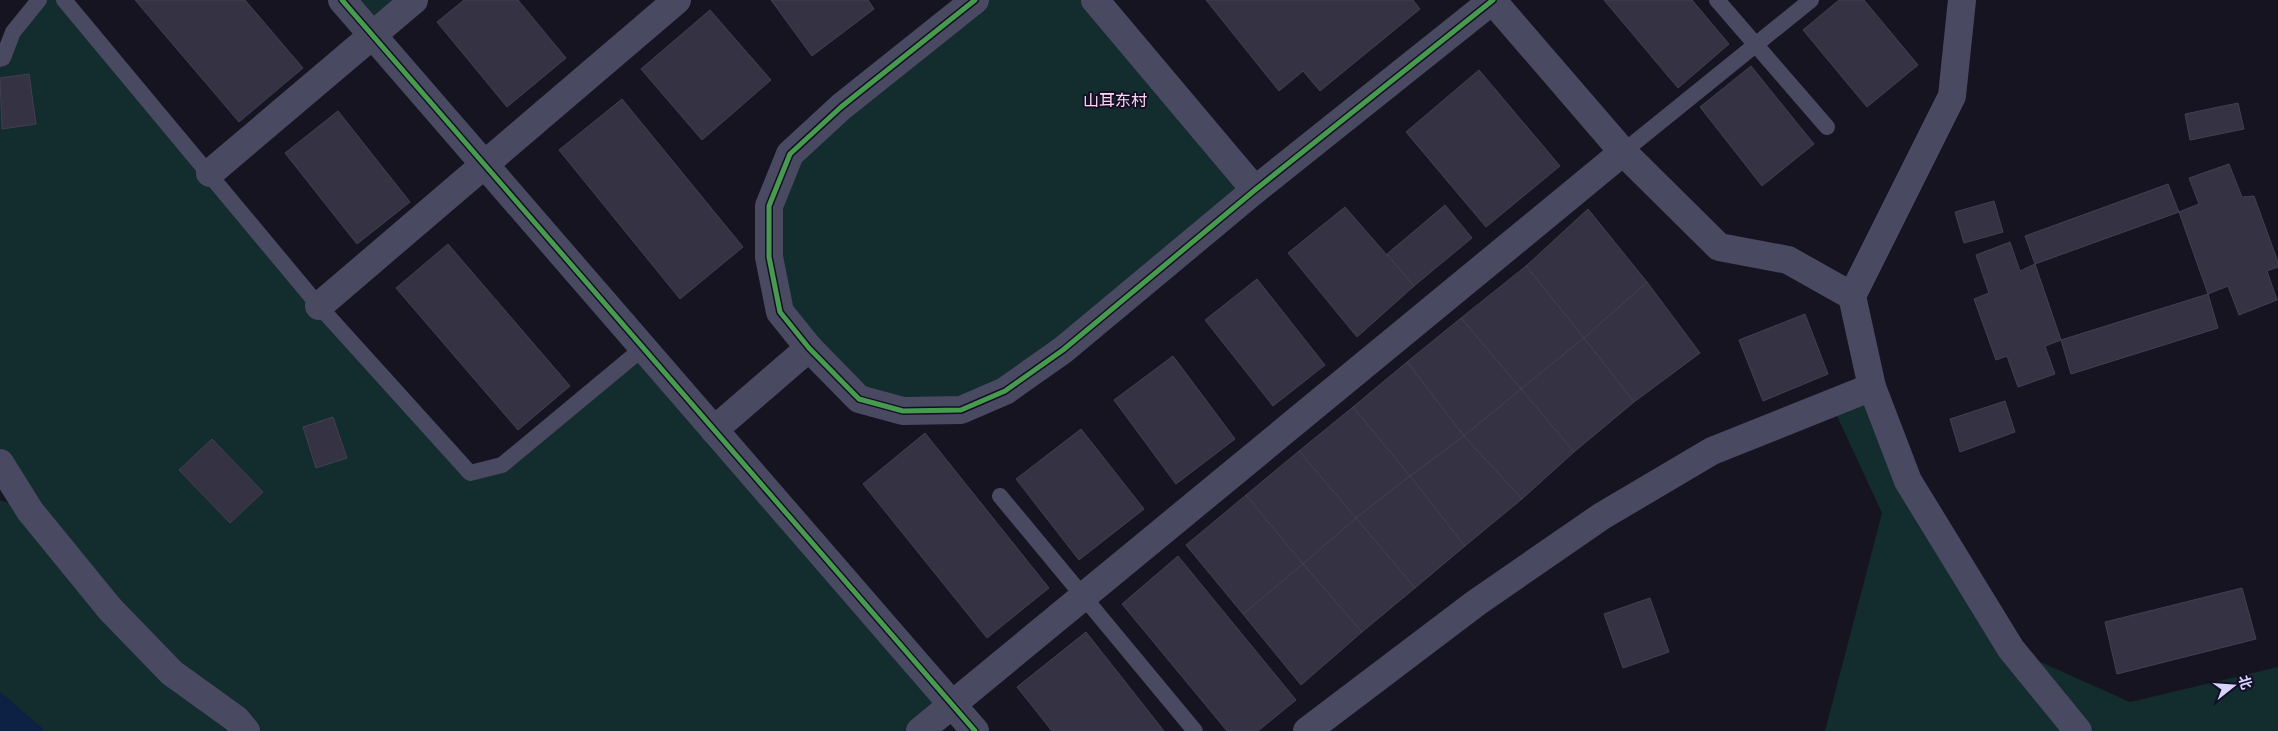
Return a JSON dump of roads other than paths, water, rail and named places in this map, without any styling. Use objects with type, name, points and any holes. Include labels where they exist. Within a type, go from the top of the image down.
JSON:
[{"type":"street","points":[[342,0],[975,731]]},
{"type":"street","points":[[210,173],[414,0]]},
{"type":"street","points":[[319,306],[677,0]]},
{"type":"street","points":[[975,0],[841,107],[790,154],[769,206],[769,257],[780,312],[809,348],[859,399],[903,412],[961,410],[1005,391],[1063,350],[1255,190],[1492,0],[1623,152],[1719,247],[1788,260],[1852,296]]},
{"type":"street","points":[[1095,0],[1255,190]]},
{"type":"street","points":[[1962,0],[1952,96],[1852,296],[1872,386],[1908,481],[2010,649],[2078,731]]},
{"type":"street","points":[[920,731],[1623,152]]},
{"type":"street","points":[[714,430],[809,348]]},
{"type":"street","points":[[1307,731],[1476,603],[1611,511],[1712,451],[1872,386]]},
{"type":"street","points":[[0,463],[30,511],[110,609],[172,672],[236,719],[246,731]]},
{"type":"lane","points":[[0,59],[3,58],[13,32],[39,0]]},
{"type":"lane","points":[[64,0],[319,306],[470,473],[502,465],[643,348]]},
{"type":"lane","points":[[1718,0],[1826,127]]},
{"type":"lane","points":[[1623,152],[1811,0]]},
{"type":"lane","points":[[1000,496],[1195,731]]},
{"type":"water","points":[[0,692],[45,731],[0,731]]},
{"type":"district","name":"山耳东村","points":[[1115,100]]}]
